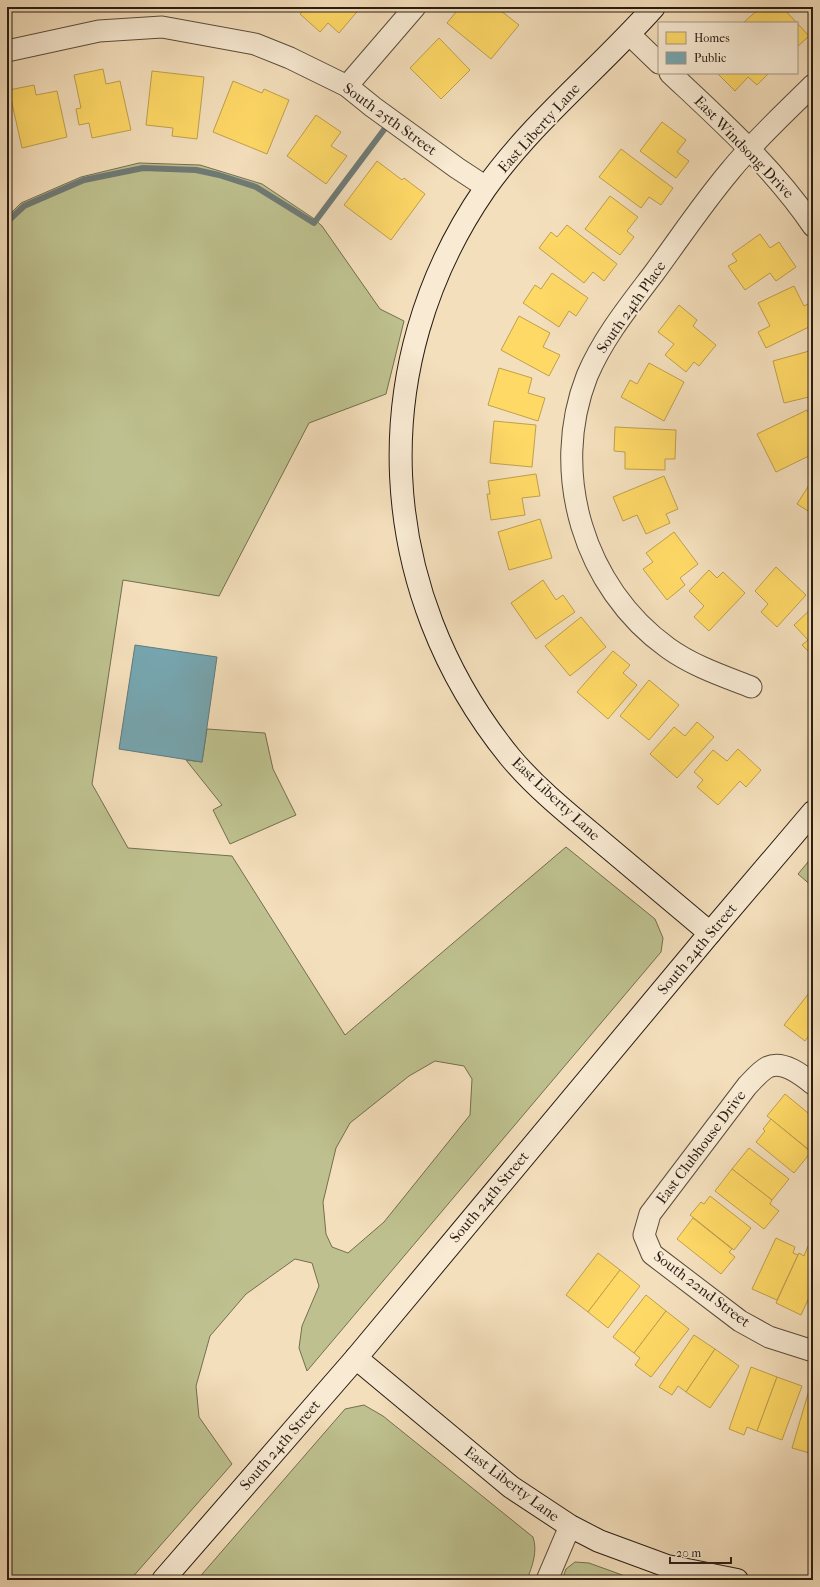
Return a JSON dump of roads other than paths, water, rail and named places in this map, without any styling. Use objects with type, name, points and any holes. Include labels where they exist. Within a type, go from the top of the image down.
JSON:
[{"type":"street","points":[[347,86],[415,7]]},
{"type":"street","name":"East Liberty Lane","points":[[654,7],[630,35],[578,84],[522,142],[486,187],[467,216],[447,252],[418,328],[408,377],[402,422],[400,463],[402,500],[407,537],[422,597],[438,641],[472,705],[511,758],[556,804],[710,933]]},
{"type":"street","name":"South 25th Street","points":[[7,51],[99,31],[162,27],[255,44],[290,58],[347,86],[373,107],[457,168],[486,187]]},
{"type":"street","points":[[630,35],[658,62]]},
{"type":"street","name":"East Windsong Drive","points":[[671,74],[749,150],[786,189],[813,226]]},
{"type":"street","name":"South 24th Place","points":[[751,687],[694,664],[668,648],[649,633],[630,614],[612,591],[597,567],[579,520],[574,492],[572,451],[573,429],[587,377],[602,346],[636,296],[730,170],[813,85]]},
{"type":"street","name":"South 24th Street","points":[[163,1580],[356,1358],[710,933],[813,812]]},
{"type":"street","name":"East Clubhouse Drive","points":[[644,1235],[650,1214],[747,1086],[768,1066],[783,1066],[813,1084]]},
{"type":"street","name":"South 22nd Street","points":[[644,1235],[652,1254],[740,1321],[769,1337],[813,1351]]},
{"type":"street","name":"East Liberty Lane","points":[[356,1358],[511,1487],[570,1526],[606,1543],[667,1566],[737,1580]]},
{"type":"street","points":[[546,1580],[570,1526]]},
{"type":"waterway","points":[[7,222],[24,206],[84,180],[143,168],[196,170],[219,175],[256,187],[314,223],[389,123]]}]
